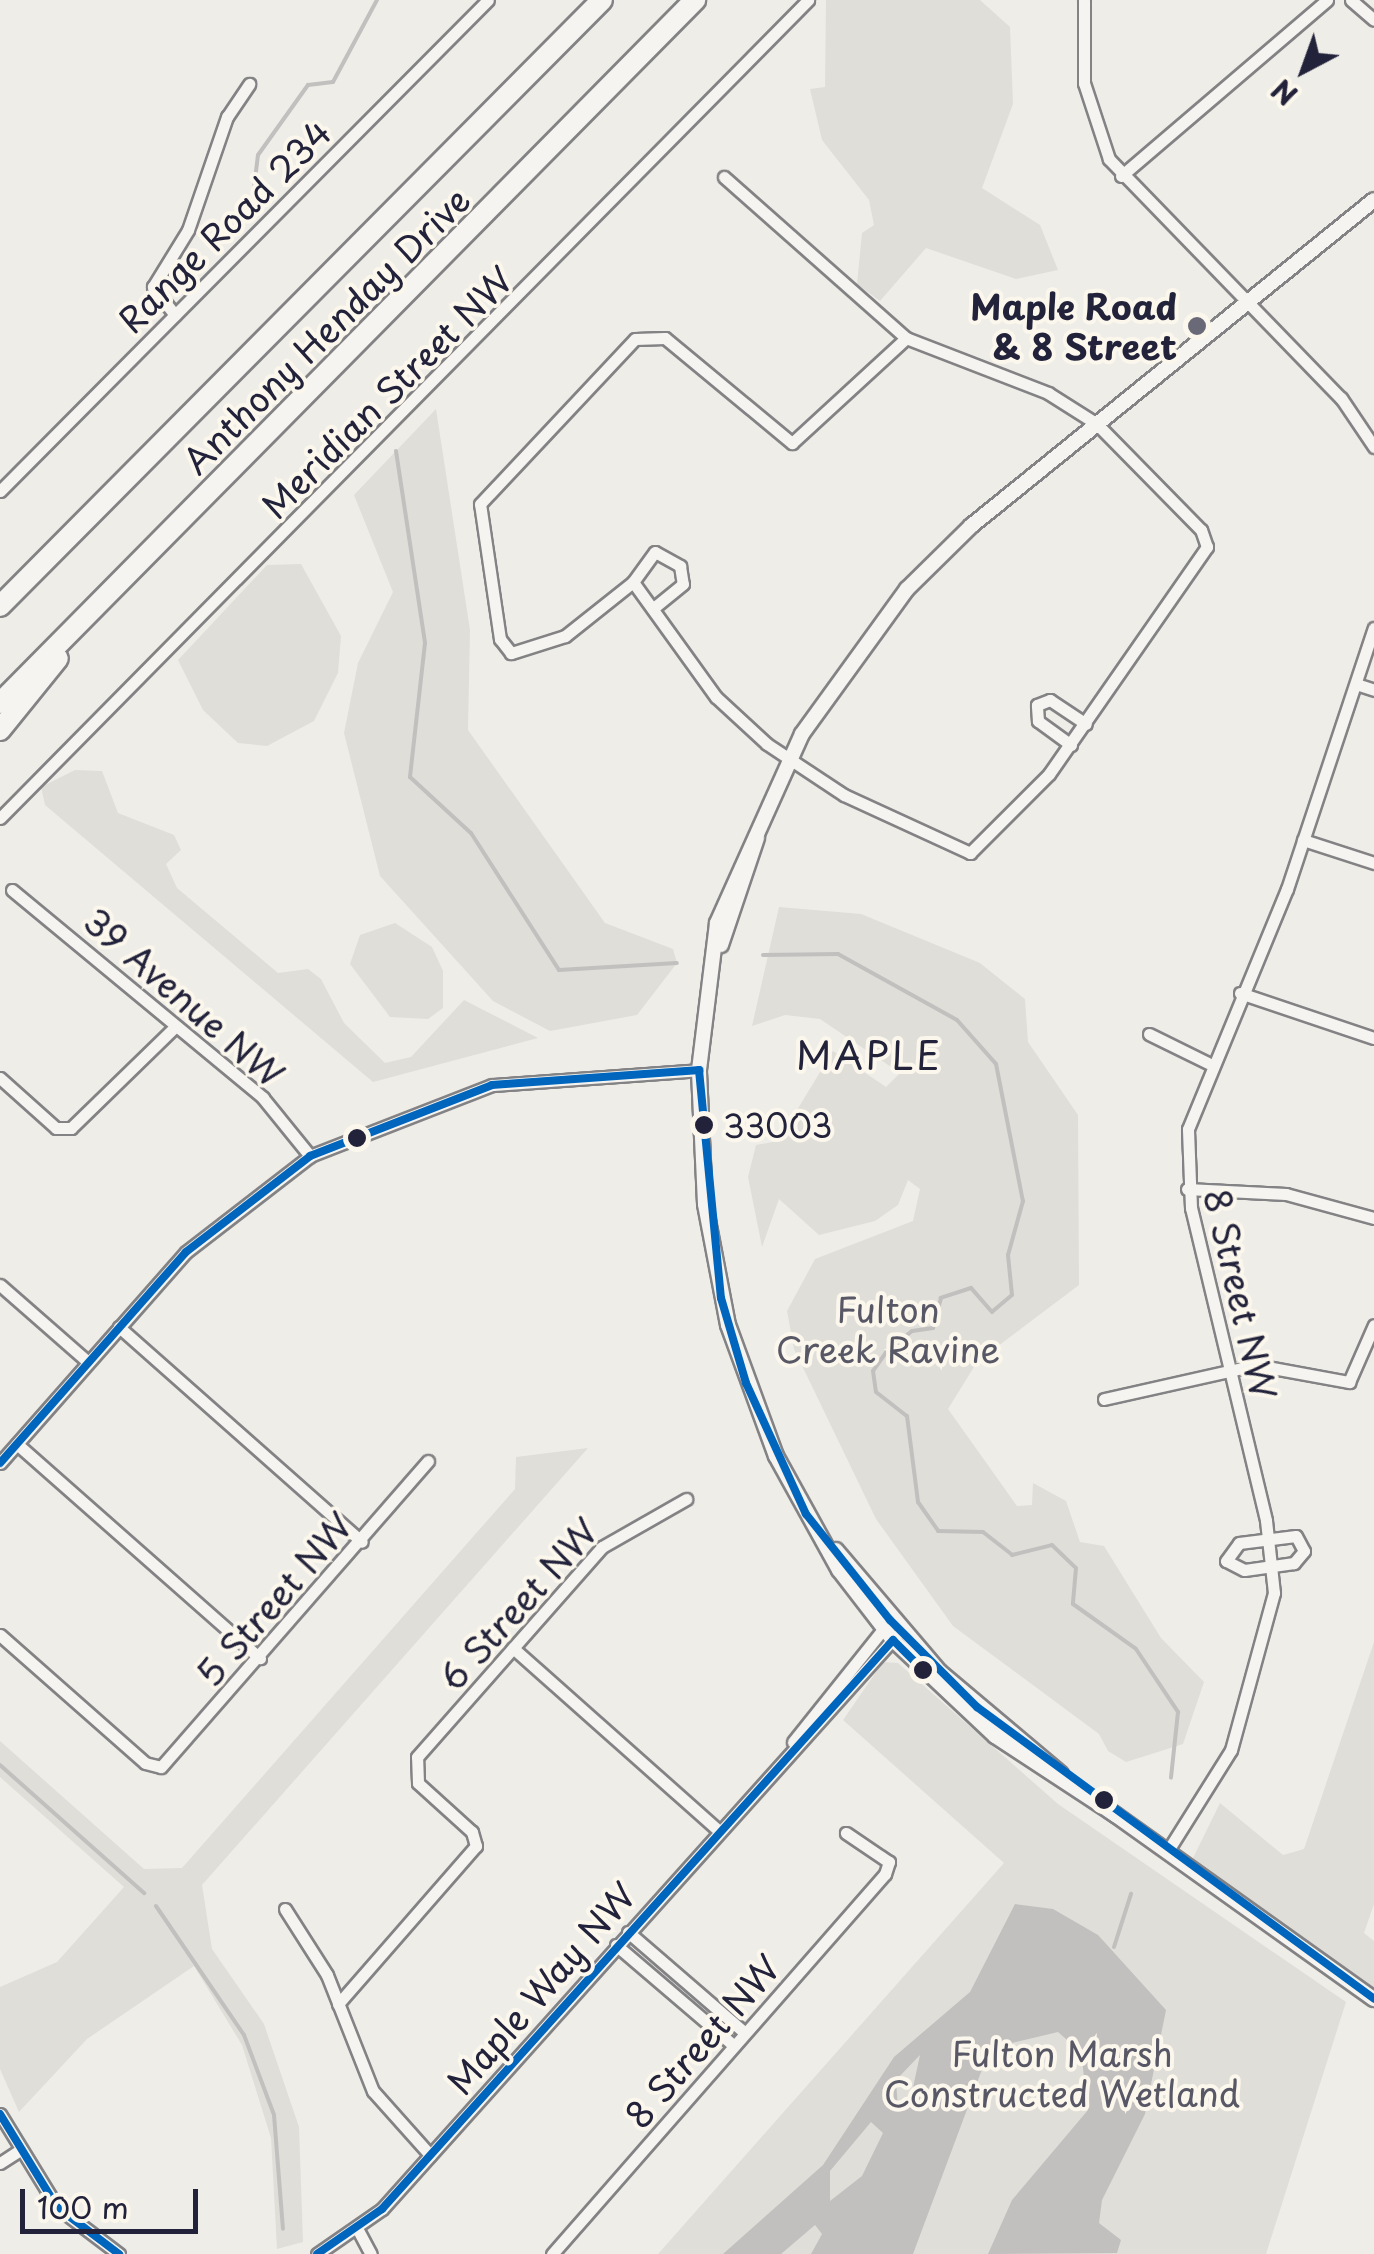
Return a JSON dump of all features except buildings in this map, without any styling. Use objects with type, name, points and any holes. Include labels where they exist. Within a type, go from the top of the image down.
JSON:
[{"type":"highway","name":"Anthony Henday Drive","points":[[4,598],[602,0]]},
{"type":"highway","name":"Anthony Henday Drive","points":[[0,702],[695,0]]},
{"type":"highway","points":[[0,730],[87,615]]},
{"type":"street","name":"Range Road 234","points":[[0,491],[488,0]]},
{"type":"street","name":"Meridian Street NW","points":[[0,818],[808,0]]},
{"type":"street","points":[[1084,0],[1088,104],[1121,176],[1369,424],[1374,447]]},
{"type":"street","points":[[1121,176],[1327,0]]},
{"type":"street","points":[[1351,0],[1374,20]]},
{"type":"street","points":[[175,315],[154,287],[188,230],[227,118],[249,84]]},
{"type":"street","points":[[633,582],[655,607],[716,697],[788,760],[975,853],[1071,745],[1205,552],[1205,536],[1097,424],[1048,393],[906,338],[724,177]]},
{"type":"street","points":[[1374,200],[1097,424],[907,589],[788,760],[767,804],[708,982],[699,1070],[704,1204],[721,1298],[751,1396],[806,1514],[892,1630],[977,1707],[1117,1816],[1374,1998]]},
{"type":"street","points":[[655,607],[683,584],[680,566],[654,552],[633,582],[552,644],[506,649],[481,499],[650,332],[792,443],[906,338]]},
{"type":"street","name":"8 Street NW","points":[[1167,1852],[1213,1787],[1240,1726],[1271,1624],[1273,1567],[1270,1538],[1188,1189],[1186,1140],[1208,1063],[1304,840],[1374,628]]},
{"type":"street","points":[[1356,684],[1374,690]]},
{"type":"street","points":[[1071,745],[1038,720],[1037,705],[1050,700],[1086,724]]},
{"type":"street","points":[[1304,840],[1374,863]]},
{"type":"street","name":"39 Avenue NW","points":[[12,890],[263,1098],[310,1156]]},
{"type":"street","points":[[1240,993],[1374,1038]]},
{"type":"street","points":[[0,1078],[64,1130],[175,1026]]},
{"type":"street","points":[[1150,1034],[1208,1063]]},
{"type":"street","points":[[0,1463],[199,1239],[310,1156],[492,1085],[699,1070]]},
{"type":"street","points":[[1188,1189],[1286,1194],[1374,1218]]},
{"type":"street","points":[[0,1285],[88,1362]]},
{"type":"street","points":[[1104,1399],[1230,1369],[1286,1366],[1349,1382],[1374,1325]]},
{"type":"street","points":[[119,1328],[362,1542]]},
{"type":"street","points":[[17,1444],[260,1658]]},
{"type":"street","name":"5 Street NW","points":[[0,1635],[157,1768],[260,1658],[428,1461]]},
{"type":"street","name":"6 Street NW","points":[[338,2004],[476,1841],[413,1772],[513,1648],[612,1538],[686,1499]]},
{"type":"street","points":[[1292,1534],[1304,1551],[1273,1567],[1236,1570],[1226,1557],[1234,1545],[1270,1538],[1292,1534]]},
{"type":"street","name":"Maple Way NW","points":[[316,2254],[358,2230],[430,2155],[892,1630]]},
{"type":"street","points":[[513,1648],[716,1828]]},
{"type":"street","name":"8 Street NW","points":[[552,2254],[888,1862],[846,1833]]},
{"type":"street","points":[[286,1909],[338,2004],[381,2105],[430,2155]]},
{"type":"street","points":[[628,1932],[744,2032]]},
{"type":"street","points":[[616,1945],[732,2045]]},
{"type":"street","points":[[0,2114],[17,2152],[57,2208],[115,2253]]},
{"type":"street","points":[[0,2163],[17,2152]]},
{"type":"street","points":[[358,2230],[372,2254]]},
{"type":"green space","points":[[826,0],[980,0],[1010,27],[1013,104],[982,188],[1040,225],[1058,270],[1016,279],[926,248],[880,301],[857,284],[862,233],[874,225],[869,200],[822,140],[810,89],[825,87]]},
{"type":"green space","points":[[436,409],[470,630],[468,730],[605,923],[673,949],[677,963],[637,1015],[550,1031],[493,1001],[380,876],[344,733],[358,663],[393,592],[354,495]]},
{"type":"green space","points":[[301,564],[341,636],[338,673],[314,721],[267,746],[238,743],[203,710],[178,660],[267,565]]},
{"type":"green space","points":[[75,770],[102,771],[118,813],[174,835],[181,850],[166,864],[177,888],[278,973],[308,969],[321,979],[344,1023],[385,1063],[411,1057],[464,1000],[538,1038],[373,1082],[45,805],[41,787]]},
{"type":"green space","name":"Fulton Creek Ravine","points":[[779,907],[861,914],[980,963],[1025,999],[1028,1042],[1078,1115],[1079,1285],[977,1362],[948,1409],[1017,1506],[1032,1505],[1033,1483],[1066,1501],[1080,1542],[1104,1546],[1161,1638],[1204,1682],[1183,1744],[1126,1762],[1108,1751],[1099,1734],[953,1626],[876,1519],[794,1349],[787,1311],[815,1259],[913,1221],[920,1189],[908,1180],[898,1205],[875,1221],[819,1235],[779,1199],[762,1247],[748,1177],[756,1145],[778,1141],[833,1051],[886,1087],[900,1073],[820,1019],[785,1015],[752,1026]]},
{"type":"green space","points":[[395,923],[432,947],[443,971],[443,1008],[428,1019],[390,1017],[350,964],[360,935]]},
{"type":"green space","points":[[588,1448],[202,1885],[212,1949],[264,2024],[299,2127],[303,2242],[277,2249],[271,2138],[242,2045],[194,1966],[87,2039],[19,2112],[0,2069],[0,1987],[57,1962],[124,1887],[0,1777],[0,1741],[144,1869],[182,1868],[515,1489],[516,1457]]},
{"type":"green space","points":[[1374,1642],[1374,1904],[1364,1933],[1374,1941],[1374,1989],[1193,1858],[1220,1803],[1283,1855],[1304,1849]]},
{"type":"green space","name":"Fulton Marsh Constructed Wetland","points":[[883,1662],[898,1663],[1058,1804],[1346,2002],[1266,2254],[658,2254],[1004,1863],[843,1720]]},
{"type":"shaded area","points":[[1015,1904],[1053,1909],[1098,1935],[1166,2010],[1145,2114],[1102,2200],[1099,2223],[1121,2240],[1117,2253],[988,2254],[1012,2200],[1088,2110],[1081,2052],[1058,2032],[990,2048],[913,2254],[811,2254],[822,2234],[815,2225],[781,2254],[723,2254],[823,2165],[894,2057],[970,1992]],"holes":[[[920,2055],[909,2106],[898,2110],[896,2080]],[[871,2122],[883,2133],[862,2176],[830,2201],[830,2171]]]},
{"type":"waterway","points":[[252,205],[258,155],[308,85],[333,82],[377,0]]},
{"type":"waterway","points":[[396,451],[425,643],[410,777],[471,833],[559,970],[677,963]]},
{"type":"waterway","points":[[763,955],[838,954],[957,1020],[996,1064],[1023,1201],[1008,1255],[1012,1295],[992,1312],[971,1288],[941,1298],[933,1328],[912,1331],[887,1351],[873,1371],[876,1392],[907,1416],[918,1502],[938,1531],[983,1532],[1012,1555],[1052,1545],[1076,1568],[1073,1604],[1136,1649],[1178,1712],[1171,1778]]},
{"type":"waterway","points":[[0,1765],[144,1893]]},
{"type":"waterway","points":[[1114,1947],[1131,1894]]},
{"type":"waterway","points":[[156,1906],[244,2035],[274,2115],[283,2229]]},
{"type":"transit line","points":[[0,1463],[186,1252],[310,1156],[492,1085],[699,1070],[721,1298],[746,1383],[806,1514],[890,1620],[977,1707],[1374,1999]]},
{"type":"transit line","points":[[317,2254],[382,2209],[893,1640],[923,1670]]},
{"type":"transit line","points":[[0,2114],[57,2207],[119,2254]]},
{"type":"place","name":"Maple Road & 8 Street","points":[[1197,326]]},
{"type":"place","name":"33003","points":[[704,1125]]},
{"type":"district","name":"MAPLE","points":[[869,1055]]}]
